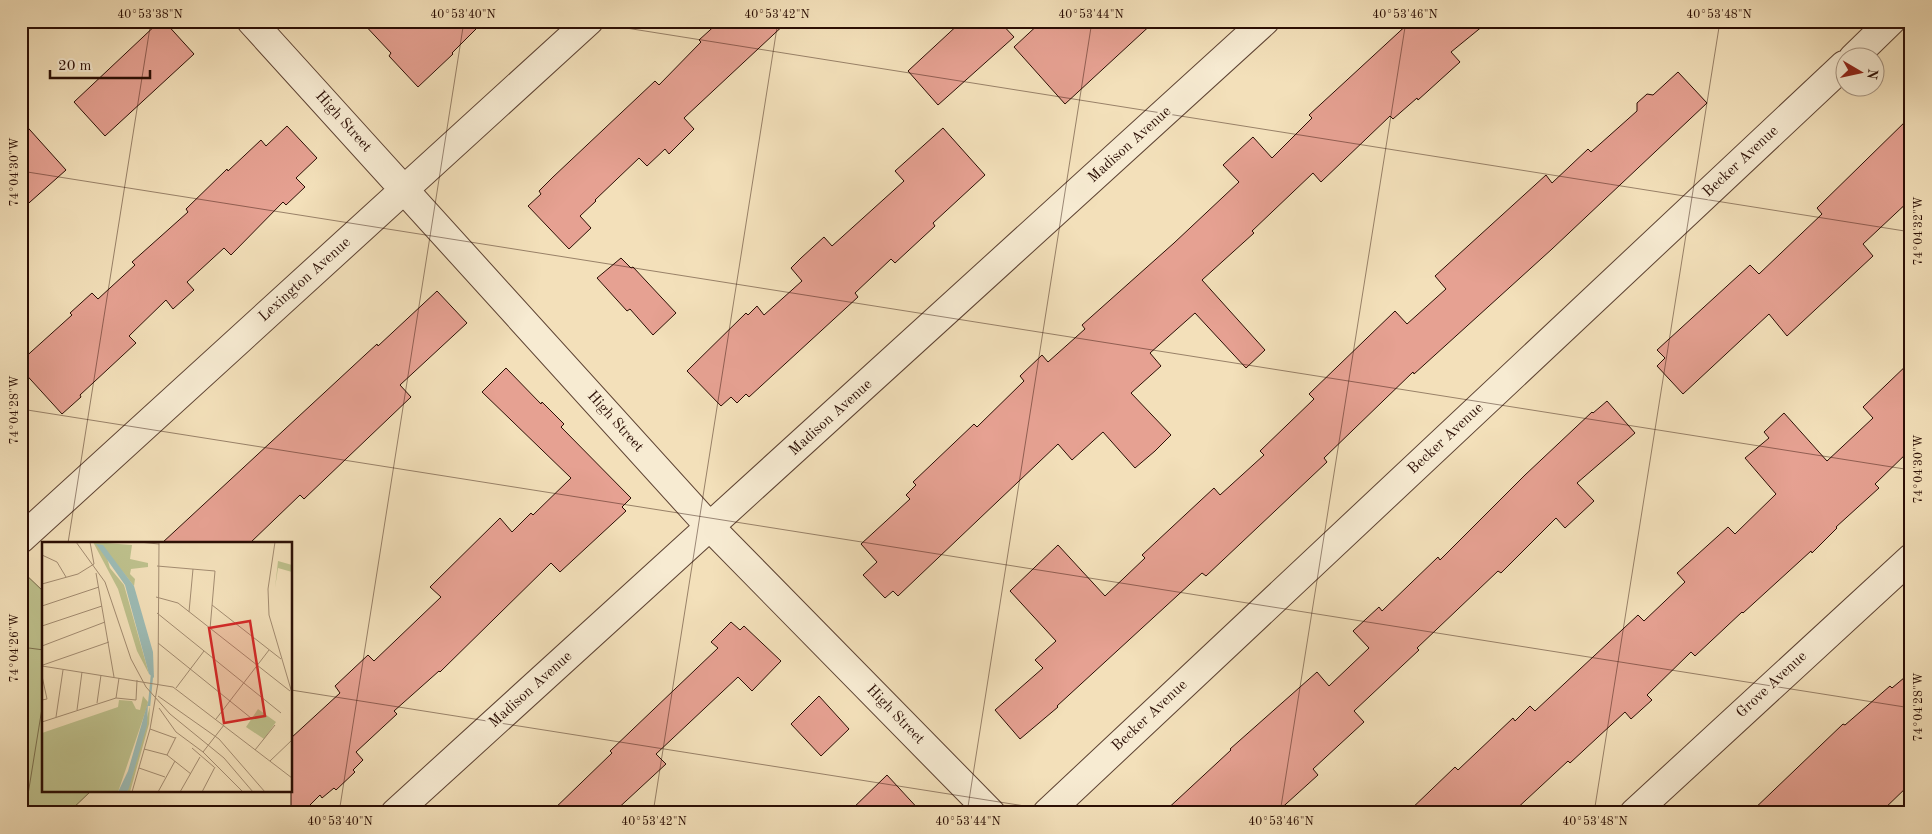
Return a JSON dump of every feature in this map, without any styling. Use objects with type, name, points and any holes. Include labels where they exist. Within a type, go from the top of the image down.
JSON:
[{"type":"street","name":"High Street","points":[[251,21],[710,527],[991,813]]},
{"type":"street","name":"Lexington Avenue","points":[[21,539],[589,21]]},
{"type":"street","name":"Madison Avenue","points":[[395,813],[1265,21]]},
{"type":"street","points":[[1863,48],[1891,21]]},
{"type":"street","name":"Becker Avenue","points":[[1047,813],[1834,74]]},
{"type":"street","name":"Grove Avenue","points":[[1634,813],[1911,558]]},
{"type":"green space","points":[[21,570],[42,590],[42,792],[90,792],[68,813],[21,813]]},
{"type":"building","points":[[160,21],[164,21],[194,54],[105,136],[74,102]]},
{"type":"building","points":[[361,21],[484,21],[418,87],[389,56],[391,53]]},
{"type":"building","points":[[720,21],[788,21],[684,118],[694,129],[669,154],[665,149],[647,166],[639,158],[595,200],[580,216],[591,228],[569,249],[528,206],[541,194],[539,191],[553,177],[655,81],[659,85],[701,42],[699,40]]},
{"type":"building","points":[[962,21],[999,21],[1014,37],[938,105],[908,71]]},
{"type":"building","points":[[1042,21],[1155,21],[1065,104],[1014,47]]},
{"type":"building","points":[[1411,21],[1489,21],[1451,52],[1460,62],[1418,100],[1417,98],[1393,119],[1390,116],[1321,182],[1313,173],[1252,231],[1254,233],[1202,280],[1265,350],[1246,368],[1195,313],[1150,353],[1161,366],[1131,393],[1171,435],[1155,451],[1135,468],[1103,432],[1072,460],[1058,444],[898,596],[893,591],[885,598],[863,575],[877,562],[861,544],[910,499],[906,495],[916,485],[913,482],[974,424],[977,427],[1024,381],[1020,376],[1042,355],[1048,362],[1085,329],[1082,325],[1239,182],[1223,165],[1253,137],[1272,158],[1312,118],[1309,115]]},
{"type":"building","points":[[1678,72],[1707,103],[1552,249],[1414,374],[1413,372],[1324,458],[1327,462],[1206,576],[1202,573],[1058,707],[1020,739],[995,710],[1043,668],[1035,660],[1056,641],[1010,591],[1058,545],[1105,596],[1145,558],[1142,555],[1214,488],[1220,495],[1264,455],[1260,451],[1314,399],[1309,394],[1395,311],[1407,324],[1446,289],[1435,276],[1546,175],[1552,183],[1588,149],[1591,152],[1637,111],[1637,103],[1647,94],[1653,95]]},
{"type":"building","points":[[1911,116],[1911,199],[1863,244],[1873,256],[1787,336],[1769,314],[1683,394],[1657,366],[1665,358],[1657,350],[1750,265],[1759,274],[1822,214],[1817,208]]},
{"type":"building","points":[[21,120],[66,170],[21,210]]},
{"type":"building","points":[[287,126],[317,158],[296,178],[305,187],[286,205],[283,202],[231,255],[224,248],[187,282],[194,290],[173,309],[166,300],[129,336],[136,343],[62,414],[21,369],[21,361],[72,315],[70,313],[92,293],[98,299],[135,265],[132,262],[188,212],[186,209],[227,169],[228,171],[261,140],[266,146]]},
{"type":"building","points":[[943,128],[985,175],[933,223],[935,226],[895,263],[891,259],[855,293],[858,297],[749,397],[746,394],[737,403],[731,397],[721,406],[687,371],[746,313],[748,315],[757,306],[764,315],[802,281],[791,268],[824,237],[832,246],[904,181],[895,171]]},
{"type":"building","points":[[621,258],[631,268],[633,267],[676,313],[653,335],[630,309],[627,311],[597,278]]},
{"type":"building","points":[[437,291],[467,323],[400,385],[411,397],[304,499],[300,495],[251,542],[163,542],[377,344],[378,346]]},
{"type":"building","points":[[1911,361],[1911,449],[1875,484],[1879,488],[1836,527],[1812,553],[1811,551],[1695,656],[1691,652],[1647,695],[1652,700],[1631,719],[1625,712],[1512,813],[1407,813],[1455,767],[1458,770],[1513,718],[1515,721],[1530,706],[1535,711],[1638,615],[1644,621],[1685,582],[1677,573],[1728,527],[1735,534],[1776,494],[1745,458],[1769,438],[1764,432],[1784,413],[1827,461],[1873,418],[1863,407]]},
{"type":"building","points":[[506,368],[541,404],[542,402],[564,424],[561,427],[631,498],[622,507],[626,511],[560,572],[551,563],[440,672],[394,711],[397,714],[356,752],[363,760],[353,770],[355,772],[336,790],[334,788],[322,798],[320,795],[302,813],[291,813],[292,737],[340,693],[335,686],[368,655],[374,661],[441,597],[430,587],[500,518],[512,532],[531,513],[533,515],[571,478],[482,392]]},
{"type":"building","points":[[1607,401],[1635,433],[1577,483],[1594,501],[1565,528],[1556,518],[1501,573],[1498,571],[1417,648],[1419,650],[1354,711],[1364,722],[1313,769],[1318,775],[1276,813],[1163,813],[1230,749],[1317,672],[1329,686],[1369,648],[1353,631],[1379,607],[1382,611],[1438,557],[1440,560],[1525,475],[1592,412]]},
{"type":"building","points":[[731,622],[740,630],[744,626],[781,661],[752,691],[738,677],[656,754],[666,764],[613,813],[550,813],[612,753],[610,751],[718,648],[711,642]]},
{"type":"building","points":[[1911,672],[1911,783],[1880,813],[1750,813],[1843,724],[1845,725],[1890,686],[1892,688]]},
{"type":"building","points":[[819,696],[849,729],[821,756],[791,724]]},
{"type":"building","points":[[887,775],[922,813],[848,813]]}]
